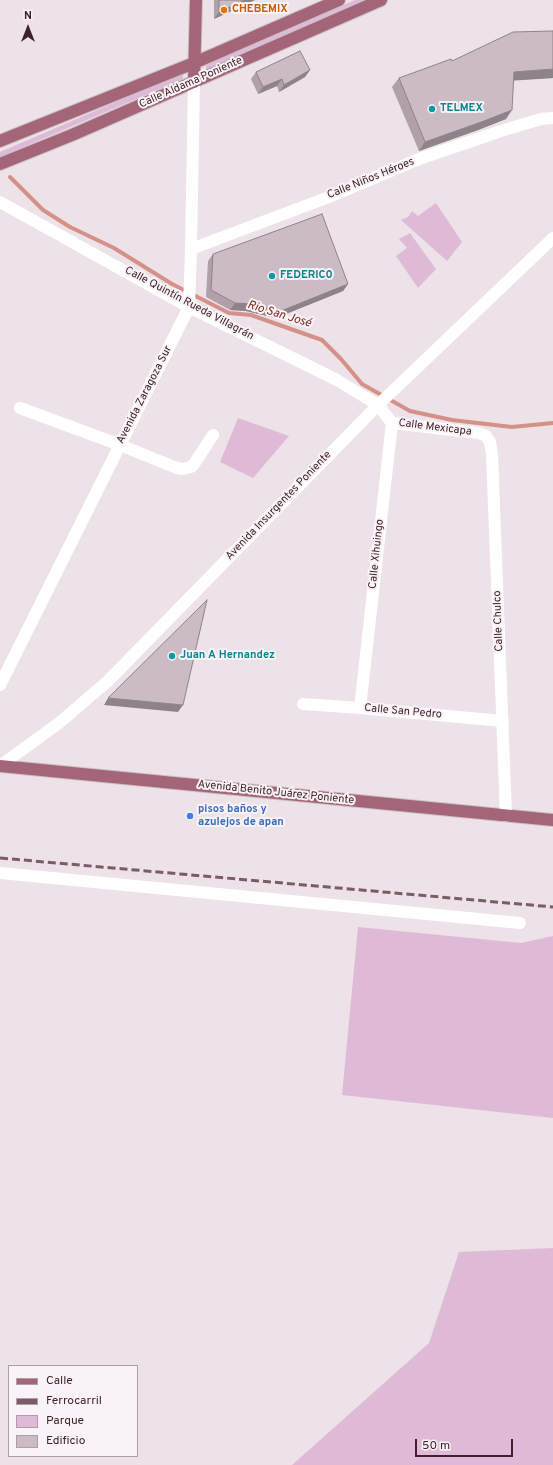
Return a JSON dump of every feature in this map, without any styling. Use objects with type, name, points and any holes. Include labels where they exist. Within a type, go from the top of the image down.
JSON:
[{"type":"main road","points":[[194,82],[196,0]]},
{"type":"main road","name":"Calle Aldama Poniente","points":[[0,141],[194,63],[338,0]]},
{"type":"main road","name":"Calle Aldama Poniente","points":[[0,164],[72,135],[381,0]]},
{"type":"main road","name":"Avenida Benito Juárez Poniente","points":[[0,766],[553,820]]},
{"type":"street","name":"Avenida Zaragoza Sur","points":[[0,685],[120,445],[189,302],[192,250],[194,82]]},
{"type":"street","name":"Calle Niños Héroes","points":[[192,250],[329,197],[419,159],[504,130],[541,119],[553,118]]},
{"type":"street","name":"Calle Quintín Rueda Villagrán","points":[[0,202],[380,404]]},
{"type":"street","name":"Avenida Insurgentes Poniente","points":[[0,766],[60,723],[108,681],[394,390],[553,238]]},
{"type":"street","points":[[380,404],[392,423]]},
{"type":"street","points":[[20,408],[182,469],[191,467],[194,464],[213,434]]},
{"type":"street","name":"Calle Mexicapa","points":[[392,423],[478,433]]},
{"type":"street","name":"Calle Xihuingo","points":[[360,708],[392,423]]},
{"type":"street","name":"Calle Chulco","points":[[478,433],[486,436],[490,442],[492,454],[506,816]]},
{"type":"street","name":"Calle San Pedro","points":[[303,704],[503,721]]},
{"type":"street","points":[[0,872],[520,923]]},
{"type":"green space","points":[[355,0],[367,0],[206,70],[206,65]]},
{"type":"green space","points":[[183,73],[183,79],[0,157],[0,152]]},
{"type":"green space","points":[[436,203],[462,242],[447,261],[401,220],[408,217],[412,211],[418,216]]},
{"type":"green space","points":[[410,233],[436,269],[418,288],[396,256],[407,248],[399,239]]},
{"type":"green space","points":[[238,418],[289,436],[253,478],[220,462]]},
{"type":"green space","points":[[358,927],[521,943],[553,936],[553,1118],[342,1095]]},
{"type":"green space","points":[[553,1248],[553,1465],[292,1465],[429,1343],[459,1252]]},
{"type":"building","points":[[219,0],[245,0],[219,12]]},
{"type":"building","points":[[553,31],[553,69],[514,72],[512,110],[425,142],[399,78],[451,59],[452,61],[513,32]]},
{"type":"building","points":[[300,51],[310,70],[284,85],[282,79],[263,87],[256,72]]},
{"type":"building","name":"FEDERIC0","points":[[322,214],[348,284],[281,311],[251,304],[235,303],[211,290],[213,254]]},
{"type":"building","name":"Juan A Hernandez","points":[[207,600],[183,705],[108,698]]},
{"type":"waterway","name":"Rio San José","points":[[10,177],[43,210],[70,227],[114,248],[172,284],[229,313],[251,315],[322,340],[341,359],[362,384],[410,411],[452,420],[512,427],[553,423]]},
{"type":"railway","points":[[0,858],[553,907]]},
{"type":"place","name":"CHEBEMIX","points":[[224,10]]},
{"type":"place","name":"TELMEX","points":[[432,109]]},
{"type":"place","name":"FEDERIC0","points":[[272,276]]},
{"type":"place","name":"Juan A Hernandez","points":[[172,656]]},
{"type":"place","name":"pisos baños y azulejos de apan","points":[[190,816]]}]
